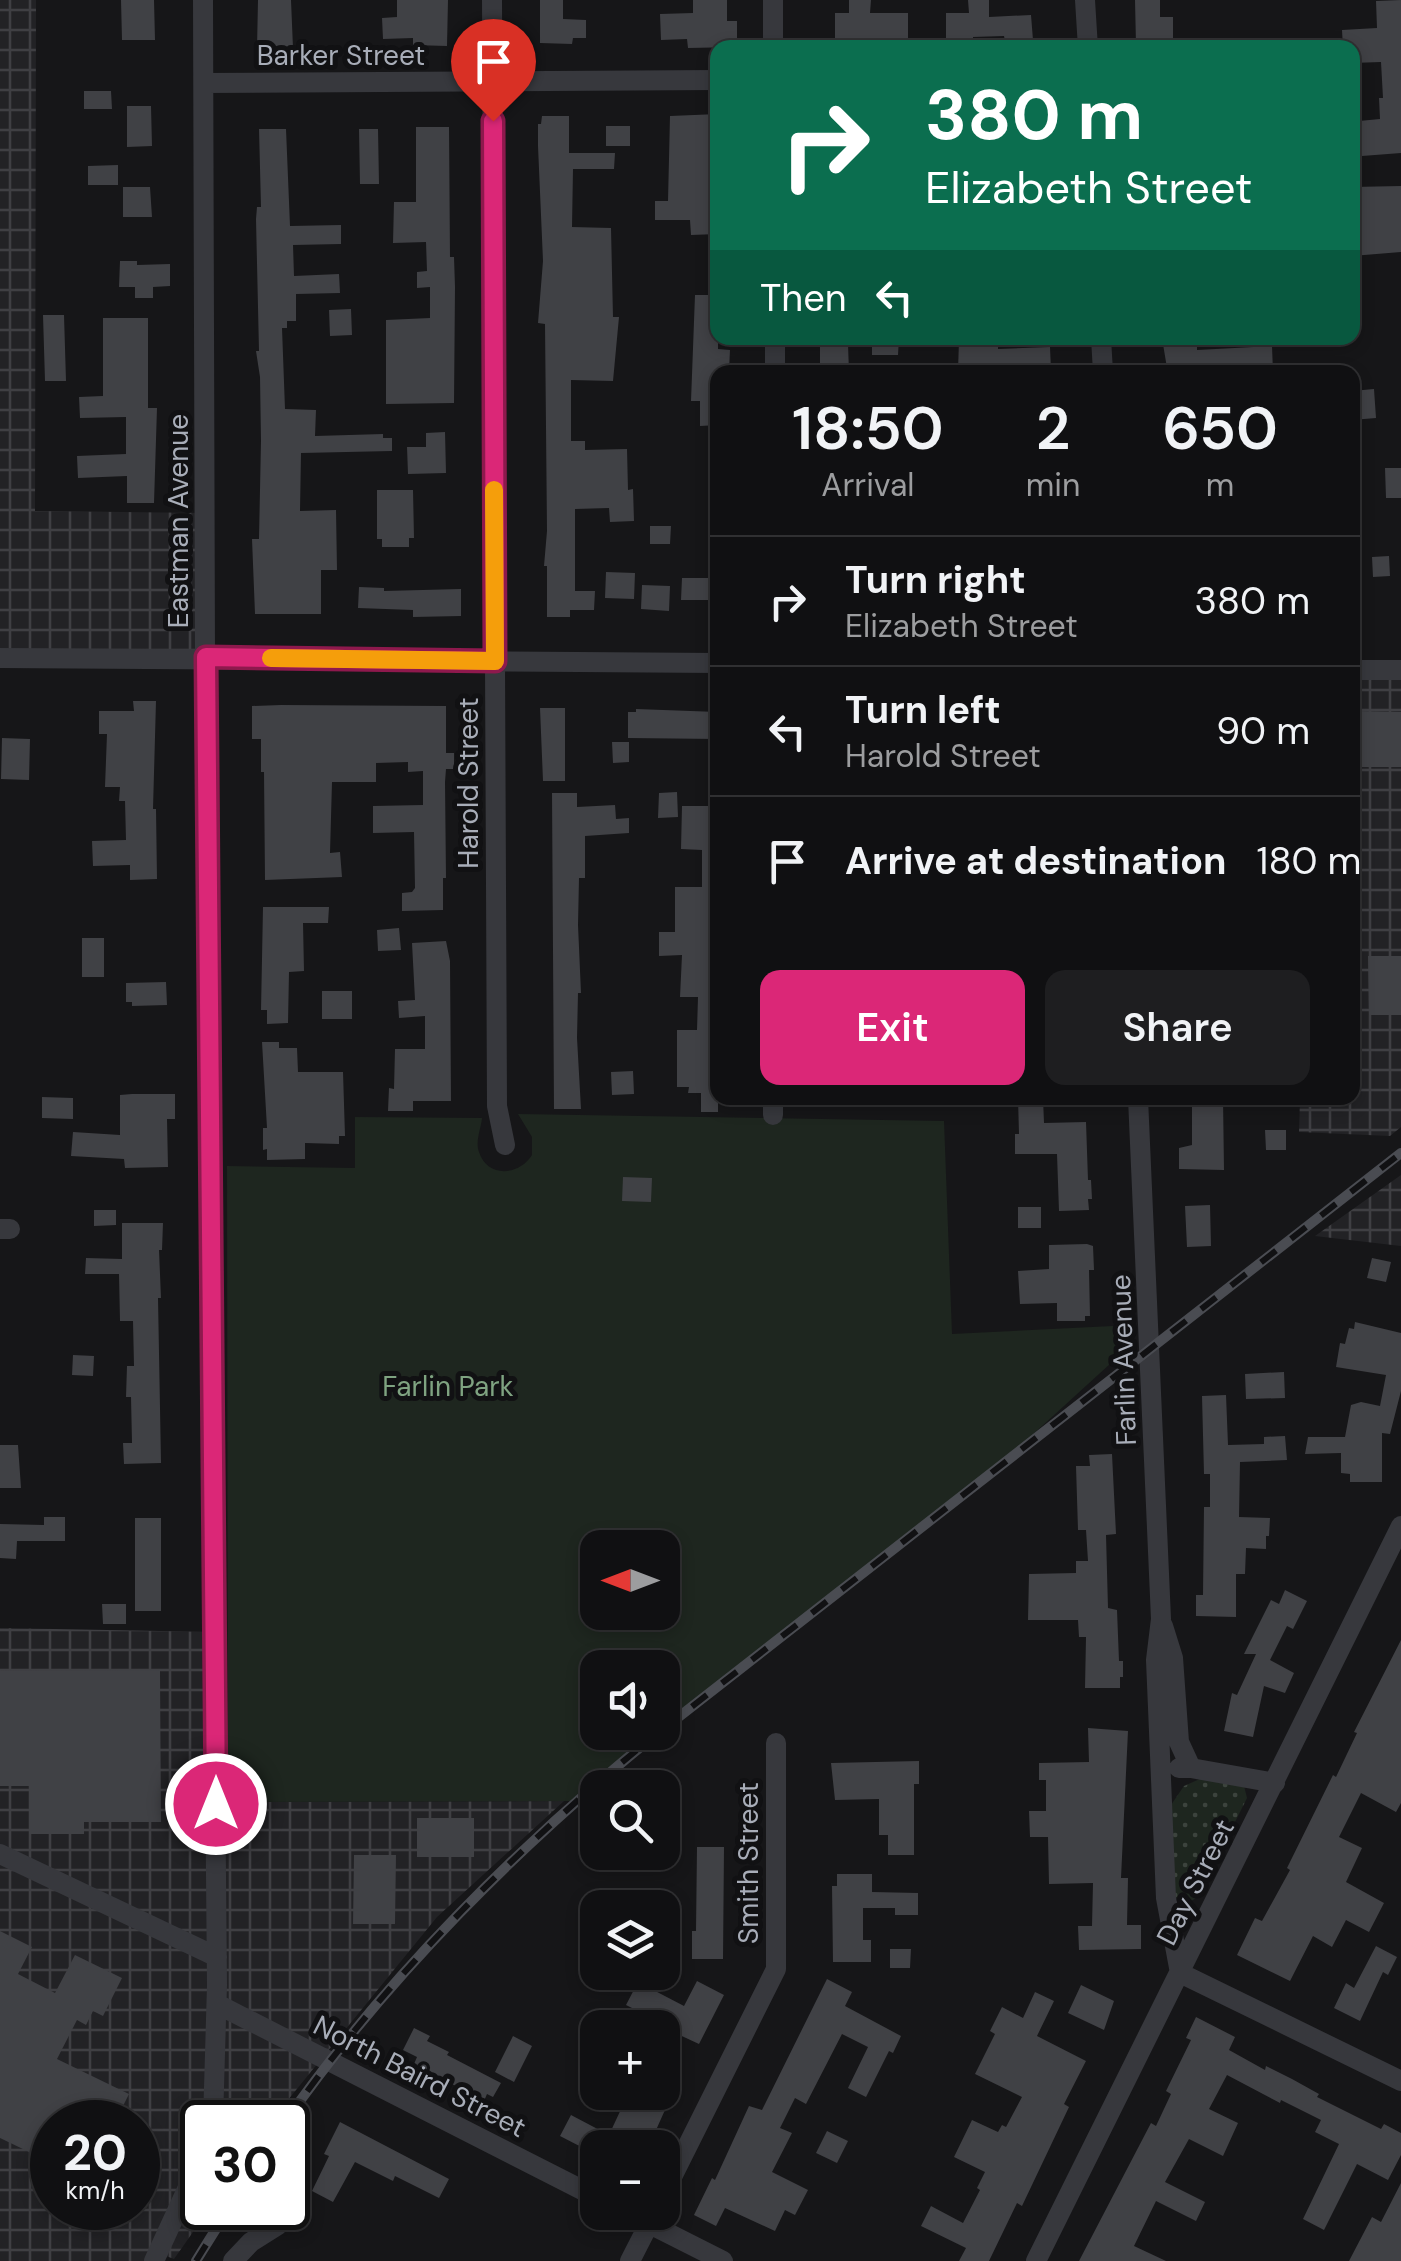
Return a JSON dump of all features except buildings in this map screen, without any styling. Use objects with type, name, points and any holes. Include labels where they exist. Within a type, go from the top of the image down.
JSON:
[{"type":"street","name":"Eastman Avenue","points":[[204,0],[217,2004],[213,2100]]},
{"type":"street","name":"Harold Street","points":[[492,0],[498,1106],[504,1145]]},
{"type":"street","points":[[773,0],[773,40]]},
{"type":"street","points":[[1086,0],[1088,40]]},
{"type":"street","name":"Barker Street","points":[[204,83],[710,80]]},
{"type":"street","points":[[0,658],[710,664]]},
{"type":"street","points":[[1360,670],[1401,670]]},
{"type":"street","name":"Farlin Avenue","points":[[1138,1105],[1161,1619],[1156,1660],[1166,1898],[1180,1973]]},
{"type":"street","name":"Day Street","points":[[1036,2261],[1401,1526]]},
{"type":"street","name":"Farlin Avenue","points":[[1161,1619],[1173,1658],[1179,1742],[1191,1768]]},
{"type":"street","name":"Smith Street","points":[[680,2161],[776,1969],[776,1743]]},
{"type":"street","points":[[1160,1769],[1191,1768],[1275,1783]]},
{"type":"street","points":[[0,1854],[216,1957]]},
{"type":"street","points":[[1180,1973],[1401,2080]]},
{"type":"street","name":"North Baird Street","points":[[217,2004],[580,2189]]},
{"type":"street","points":[[154,2261],[180,2204]]},
{"type":"street","points":[[232,2261],[250,2242],[270,2230]]},
{"type":"street","points":[[630,2261],[646,2230]]},
{"type":"street","points":[[672,2230],[723,2261]]},
{"type":"shaded area","points":[[0,0],[36,0],[35,511],[207,513],[205,657],[0,658]]},
{"type":"shaded area","points":[[1360,670],[1401,670],[1401,1127],[1390,1136],[1299,1132],[1300,1105],[1360,1105]]},
{"type":"shaded area","points":[[1401,1175],[1401,1246],[1315,1236]]},
{"type":"shaded area","points":[[0,1628],[214,1632],[216,1804],[564,1801],[437,1917],[288,2100],[180,2100],[180,2230],[194,2230],[174,2259],[158,2253],[154,2261],[0,2261]]},
{"type":"green space","name":"Farlin Park","points":[[518,1114],[944,1121],[952,1334],[1133,1325],[1133,1343],[1006,1459],[680,1717],[680,1650],[580,1650],[580,1750],[639,1750],[616,1770],[580,1770],[580,1801],[228,1802],[227,1166],[355,1168],[355,1117],[482,1118],[479,1152],[489,1166],[512,1170],[532,1155],[532,1137]]},
{"type":"green space","points":[[1202,1778],[1244,1786],[1247,1798],[1198,1896],[1186,1902],[1174,1895],[1171,1805],[1184,1786]]},
{"type":"railway","points":[[680,1716],[1401,1153]]},
{"type":"railway","points":[[301,2100],[367,2016],[459,1914],[557,1819],[637,1750]]},
{"type":"railway","points":[[196,2261],[215,2230]]},
{"type":"slow traffic","points":[[271,658],[495,661],[494,490]]},
{"type":"route","points":[[216,1804],[206,657],[495,661],[493,121]]}]
